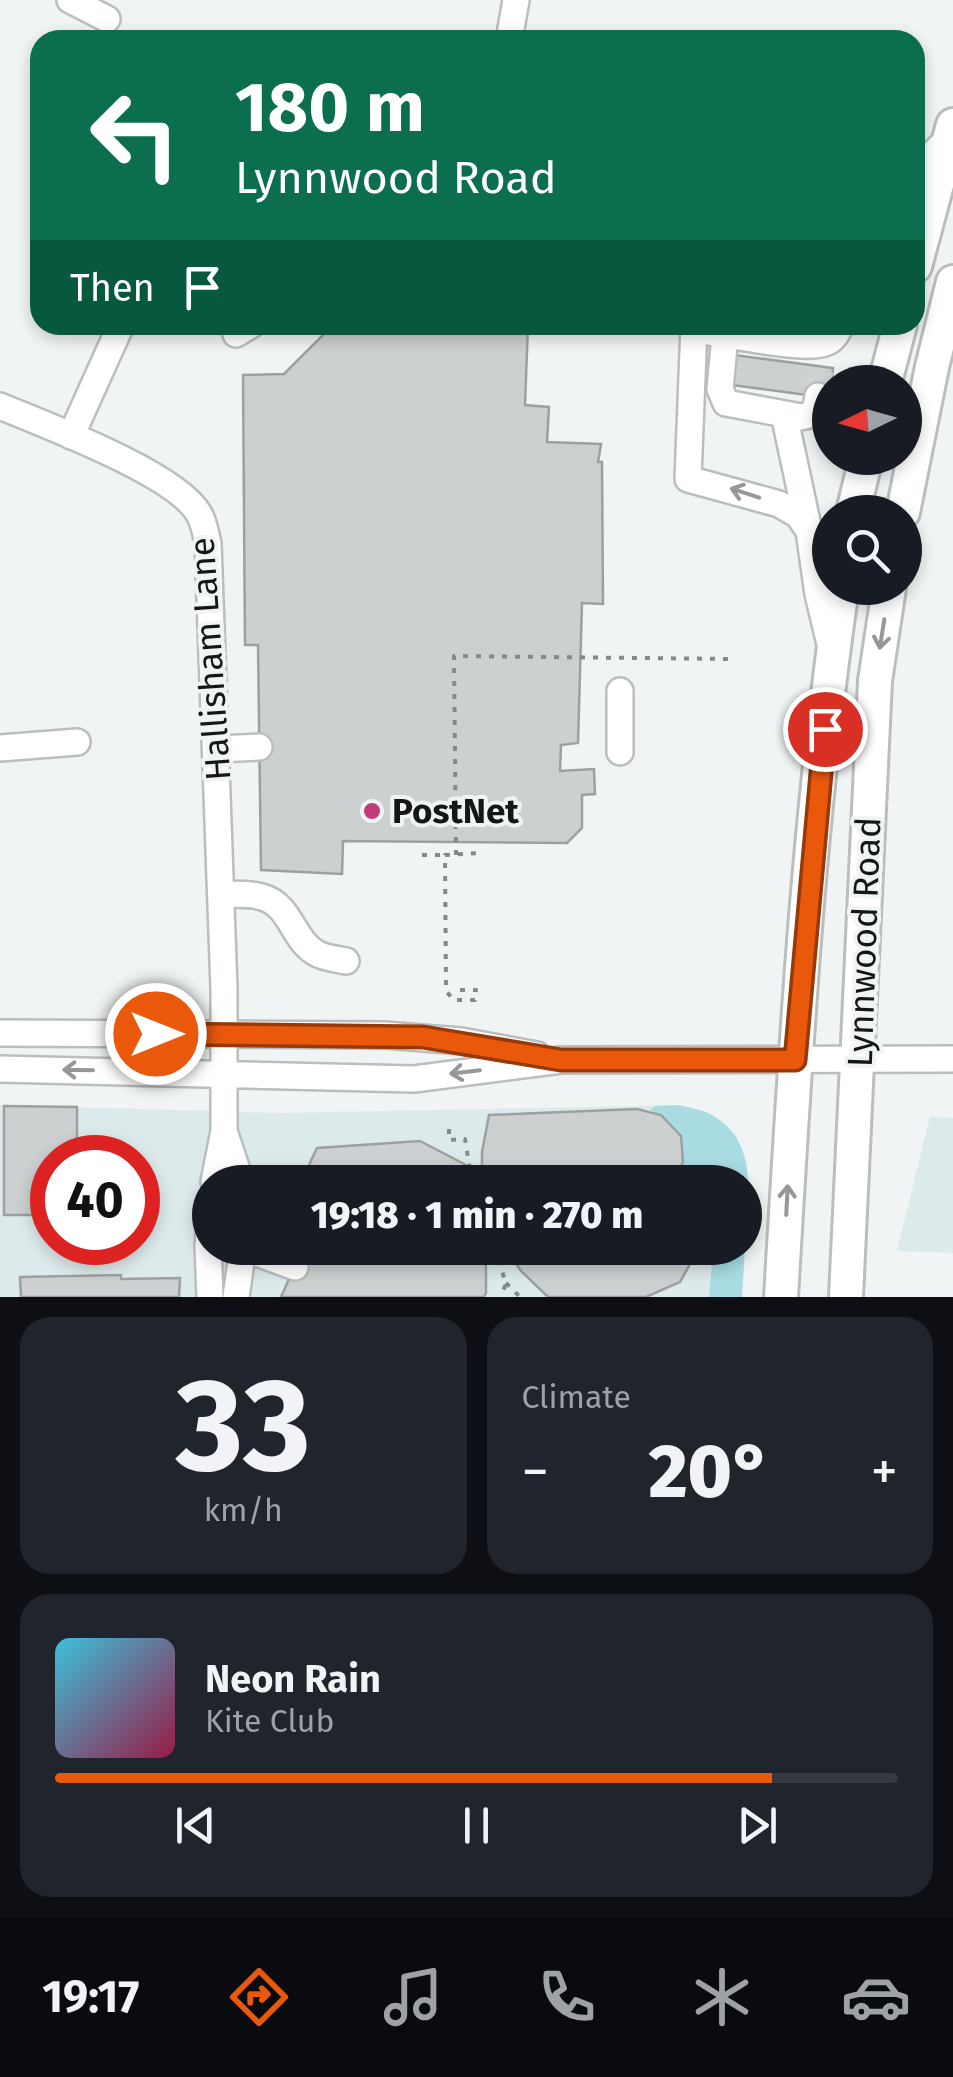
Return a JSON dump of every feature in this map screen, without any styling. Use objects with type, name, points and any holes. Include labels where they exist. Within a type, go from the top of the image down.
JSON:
[{"type":"main road","points":[[925,228],[950,132]]},
{"type":"main road","points":[[906,495],[953,282]]},
{"type":"main road","points":[[890,365],[898,335]]},
{"type":"main road","name":"Lynnwood Road","points":[[782,1297],[795,1060],[840,605]]},
{"type":"main road","name":"Lynnwood Road","points":[[846,1297],[875,681],[887,605]]},
{"type":"main road","points":[[826,1297],[840,1099],[844,1079],[859,1060]]},
{"type":"street","points":[[70,0],[108,19]]},
{"type":"street","points":[[512,30],[516,0]]},
{"type":"street","points":[[925,160],[950,132]]},
{"type":"street","points":[[71,436],[117,335]]},
{"type":"street","points":[[694,335],[688,478],[779,504],[798,516],[810,531]]},
{"type":"street","points":[[725,335],[720,389],[726,402],[784,414],[812,414]]},
{"type":"street","points":[[752,335],[828,345]]},
{"type":"street","name":"Hallisham Lane","points":[[0,406],[158,479],[184,496],[199,514],[208,544],[223,894],[224,1131]]},
{"type":"street","points":[[784,414],[833,654]]},
{"type":"street","points":[[620,691],[620,752]]},
{"type":"street","points":[[0,748],[77,742]]},
{"type":"street","points":[[217,749],[259,747]]},
{"type":"street","points":[[223,894],[260,895],[270,900],[282,908],[316,953],[346,961]]},
{"type":"street","points":[[0,1033],[423,1037],[561,1060]]},
{"type":"street","points":[[0,1068],[414,1079],[561,1060],[953,1058]]},
{"type":"street","points":[[224,1131],[235,1165]]},
{"type":"street","points":[[213,1165],[224,1131]]},
{"type":"street","points":[[209,1265],[210,1297]]},
{"type":"street","points":[[236,1297],[241,1265]]},
{"type":"street","points":[[289,1265],[294,1267]]},
{"type":"path","points":[[456,854],[454,656],[732,659]]},
{"type":"path","points":[[422,855],[482,853]]},
{"type":"path","points":[[445,855],[446,991],[454,1000],[476,1000],[476,990],[460,990]]},
{"type":"path","points":[[449,1130],[450,1140],[466,1139],[470,1165]]},
{"type":"path","points":[[500,1265],[506,1282],[520,1297]]},
{"type":"path","points":[[501,1297],[506,1282]]},
{"type":"shaded area","points":[[0,1105],[280,1113],[679,1105],[710,1114],[736,1135],[747,1165],[192,1165],[192,1265],[744,1265],[742,1297],[0,1297]]},
{"type":"shaded area","points":[[679,1105],[710,1114],[737,1139],[746,1165],[680,1165],[681,1139],[670,1122],[650,1110],[655,1106]]},
{"type":"shaded area","points":[[930,1117],[953,1118],[953,1253],[897,1251]]},
{"type":"shaded area","points":[[712,1265],[744,1265],[742,1297],[709,1297]]},
{"type":"building","points":[[323,335],[528,335],[525,405],[549,407],[547,442],[601,444],[598,462],[602,462],[603,604],[582,603],[578,743],[561,745],[560,771],[594,769],[595,794],[582,795],[582,828],[567,843],[343,841],[342,874],[261,870],[258,645],[245,645],[243,375],[284,374]]},
{"type":"building","points":[[727,354],[812,365],[812,396],[724,384]]},
{"type":"building","points":[[4,1106],[77,1107],[77,1135],[30,1135],[30,1215],[4,1215]]},
{"type":"building","points":[[637,1109],[661,1115],[681,1136],[683,1162],[482,1165],[489,1115]]},
{"type":"building","points":[[420,1141],[466,1165],[309,1165],[317,1148]]},
{"type":"building","points":[[295,1265],[486,1267],[484,1297],[281,1297]]},
{"type":"building","points":[[517,1265],[690,1265],[680,1282],[646,1297],[548,1297]]},
{"type":"building","points":[[121,1275],[121,1279],[180,1278],[179,1297],[21,1297],[20,1277]]},
{"type":"place","name":"PostNet","points":[[372,811]]},
{"type":"route","points":[[156,1034],[423,1037],[561,1060],[795,1060],[825,729]]}]
